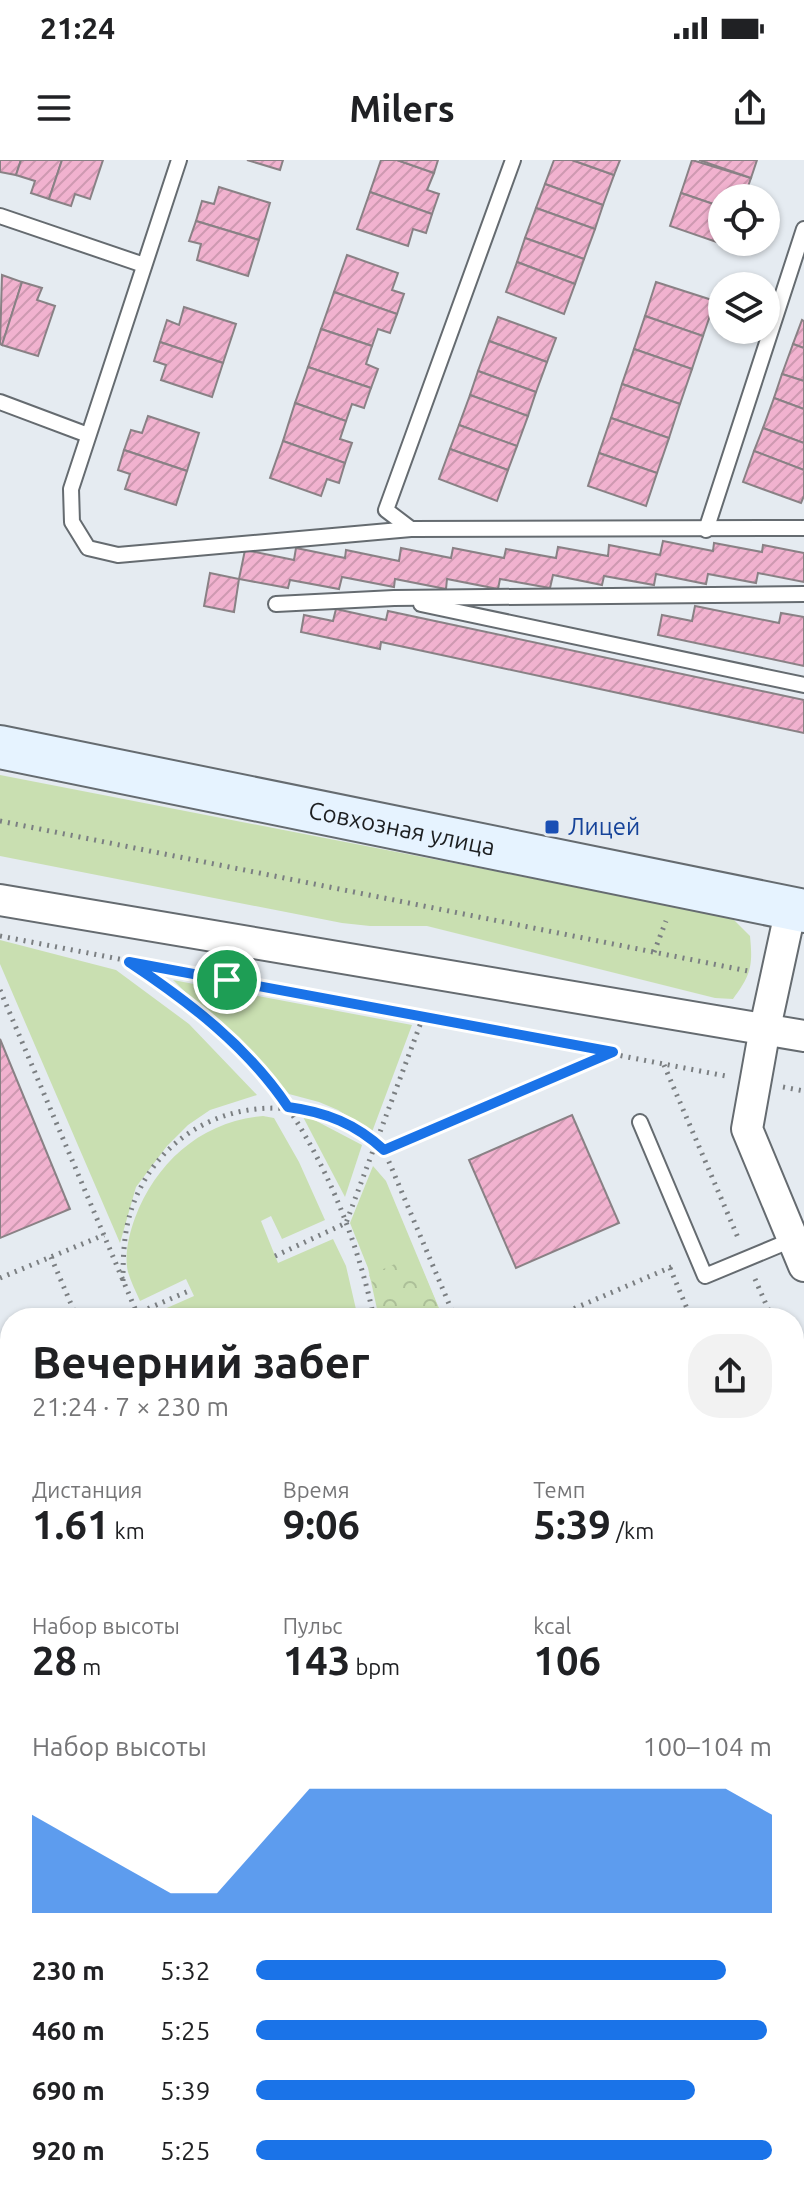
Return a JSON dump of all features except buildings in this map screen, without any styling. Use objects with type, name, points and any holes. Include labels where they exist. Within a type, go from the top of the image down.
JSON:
[{"type":"main road","name":"Совхозная улица","points":[[0,747],[797,909]]},
{"type":"street","points":[[0,900],[804,1036]]},
{"type":"street","points":[[797,909],[776,976],[747,1129],[800,1249]]},
{"type":"lane","points":[[179,160],[71,489],[72,522],[88,548],[118,555],[411,529],[804,528]]},
{"type":"lane","points":[[411,529],[386,510],[513,160]]},
{"type":"lane","points":[[0,216],[144,265]]},
{"type":"lane","points":[[706,530],[804,229]]},
{"type":"lane","points":[[0,402],[88,435]]},
{"type":"lane","points":[[276,604],[394,598],[804,594]]},
{"type":"lane","points":[[394,598],[804,685]]},
{"type":"lane","points":[[640,1122],[705,1276],[746,1258],[800,1249]]},
{"type":"path","points":[[0,821],[776,976]]},
{"type":"path","points":[[0,936],[804,1091]]},
{"type":"path","points":[[129,962],[185,1000],[245,1053],[288,1107],[346,1223],[364,1269],[372,1308]]},
{"type":"path","points":[[0,990],[135,1308]]},
{"type":"path","points":[[275,1256],[346,1223],[423,1017]]},
{"type":"path","points":[[384,1150],[613,1052]]},
{"type":"path","points":[[663,1064],[768,1308]]},
{"type":"path","points":[[123,1281],[126,1226],[134,1201],[164,1155],[208,1122],[259,1107],[288,1107],[339,1119],[384,1150],[451,1308]]},
{"type":"path","points":[[0,1278],[104,1235]]},
{"type":"path","points":[[576,1308],[697,1256]]},
{"type":"path","points":[[51,1257],[73,1308]]},
{"type":"path","points":[[670,1268],[687,1308]]},
{"type":"path","points":[[154,1308],[191,1290]]},
{"type":"green space","points":[[0,775],[731,917],[750,936],[749,970],[733,999],[715,998],[427,926],[342,923],[0,856]]},
{"type":"green space","points":[[0,940],[116,970],[189,1024],[257,1095],[210,1110],[188,1125],[167,1146],[136,1187],[120,1243],[0,964]]},
{"type":"green space","points":[[173,980],[412,1025],[372,1132],[338,1110],[289,1094]]},
{"type":"green space","points":[[301,1113],[362,1145],[345,1197]]},
{"type":"green space","points":[[263,1116],[274,1118],[299,1162],[325,1220],[282,1239],[271,1216],[261,1221],[278,1263],[333,1239],[346,1266],[356,1308],[167,1308],[194,1296],[186,1279],[140,1301],[128,1272],[127,1259],[131,1231],[144,1198],[155,1179],[184,1148],[220,1126]]},
{"type":"green space","points":[[373,1166],[386,1181],[439,1308],[377,1308],[368,1268],[350,1223]]},
{"type":"green space","points":[[416,1255],[439,1308],[383,1308],[369,1275]]},
{"type":"place","name":"Лицей","points":[[552,827]]},
{"type":"route","points":[[129,962],[227,980],[613,1052],[384,1150],[363,1132],[339,1119],[288,1107],[245,1053],[185,1000],[129,962]]}]
